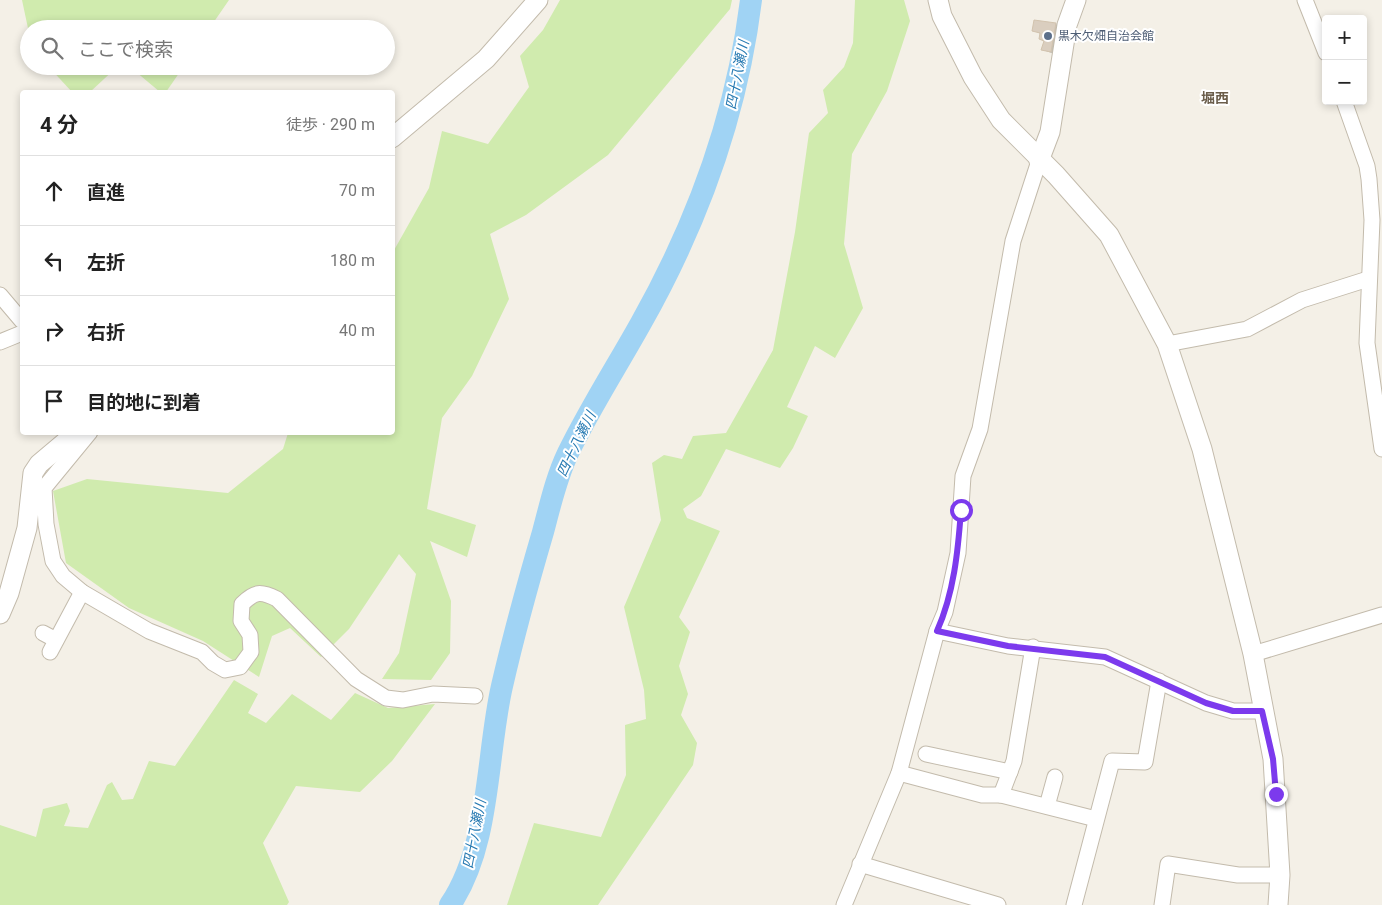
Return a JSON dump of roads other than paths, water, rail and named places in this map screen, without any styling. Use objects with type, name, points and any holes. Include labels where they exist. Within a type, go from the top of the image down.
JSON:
[{"type":"street","points":[[395,135],[486,59],[538,0]]},
{"type":"street","points":[[938,0],[942,16],[973,77],[1001,120],[1039,161],[1056,175],[1110,235],[1167,344],[1202,450],[1253,654],[1262,711],[1273,759],[1280,875],[1278,905]]},
{"type":"street","points":[[844,905],[860,864],[879,825],[899,773],[937,631],[945,612],[958,553],[963,476],[980,429],[1014,241],[1050,132],[1067,25],[1076,0]]},
{"type":"street","points":[[1305,0],[1322,43]]},
{"type":"street","points":[[1345,105],[1368,172],[1372,220],[1368,279],[1367,343],[1382,449]]},
{"type":"street","points":[[1167,344],[1247,329],[1302,300],[1368,279]]},
{"type":"street","points":[[0,295],[20,319]]},
{"type":"street","points":[[0,342],[20,334]]},
{"type":"street","points":[[0,614],[9,593],[26,528],[33,473],[39,464],[73,435]]},
{"type":"street","points":[[88,435],[44,488],[46,524],[53,560],[63,576],[82,592],[149,631],[202,652],[212,664],[225,670],[240,666],[251,652],[250,635],[241,621],[242,604],[253,593],[264,592],[277,599],[356,679],[386,698],[403,700],[433,694],[475,696]]},
{"type":"street","points":[[42,633],[53,646],[82,592]]},
{"type":"street","points":[[1253,654],[1382,615]]},
{"type":"street","points":[[937,631],[1008,646],[1034,647],[1105,657],[1189,696],[1233,711],[1262,711]]},
{"type":"street","points":[[1001,795],[1010,772],[1023,719],[1034,647]]},
{"type":"street","points":[[1074,905],[1112,761],[1145,762],[1159,681]]},
{"type":"street","points":[[926,754],[1010,772]]},
{"type":"street","points":[[899,773],[982,795],[1001,795],[1096,820]]},
{"type":"street","points":[[1047,806],[1055,777]]},
{"type":"street","points":[[860,864],[998,905]]},
{"type":"street","points":[[1162,905],[1168,864],[1238,875],[1280,875]]},
{"type":"waterway","name":"四十八瀬川","points":[[450,905],[463,881],[473,855],[485,799],[502,686],[521,609],[557,482],[576,436],[662,285],[697,206],[725,126],[745,42],[751,0]]},
{"type":"place","name":"黒木欠畑自治会館","points":[[1048,36]]},
{"type":"district","name":"堀西","points":[[1215,98]]}]
